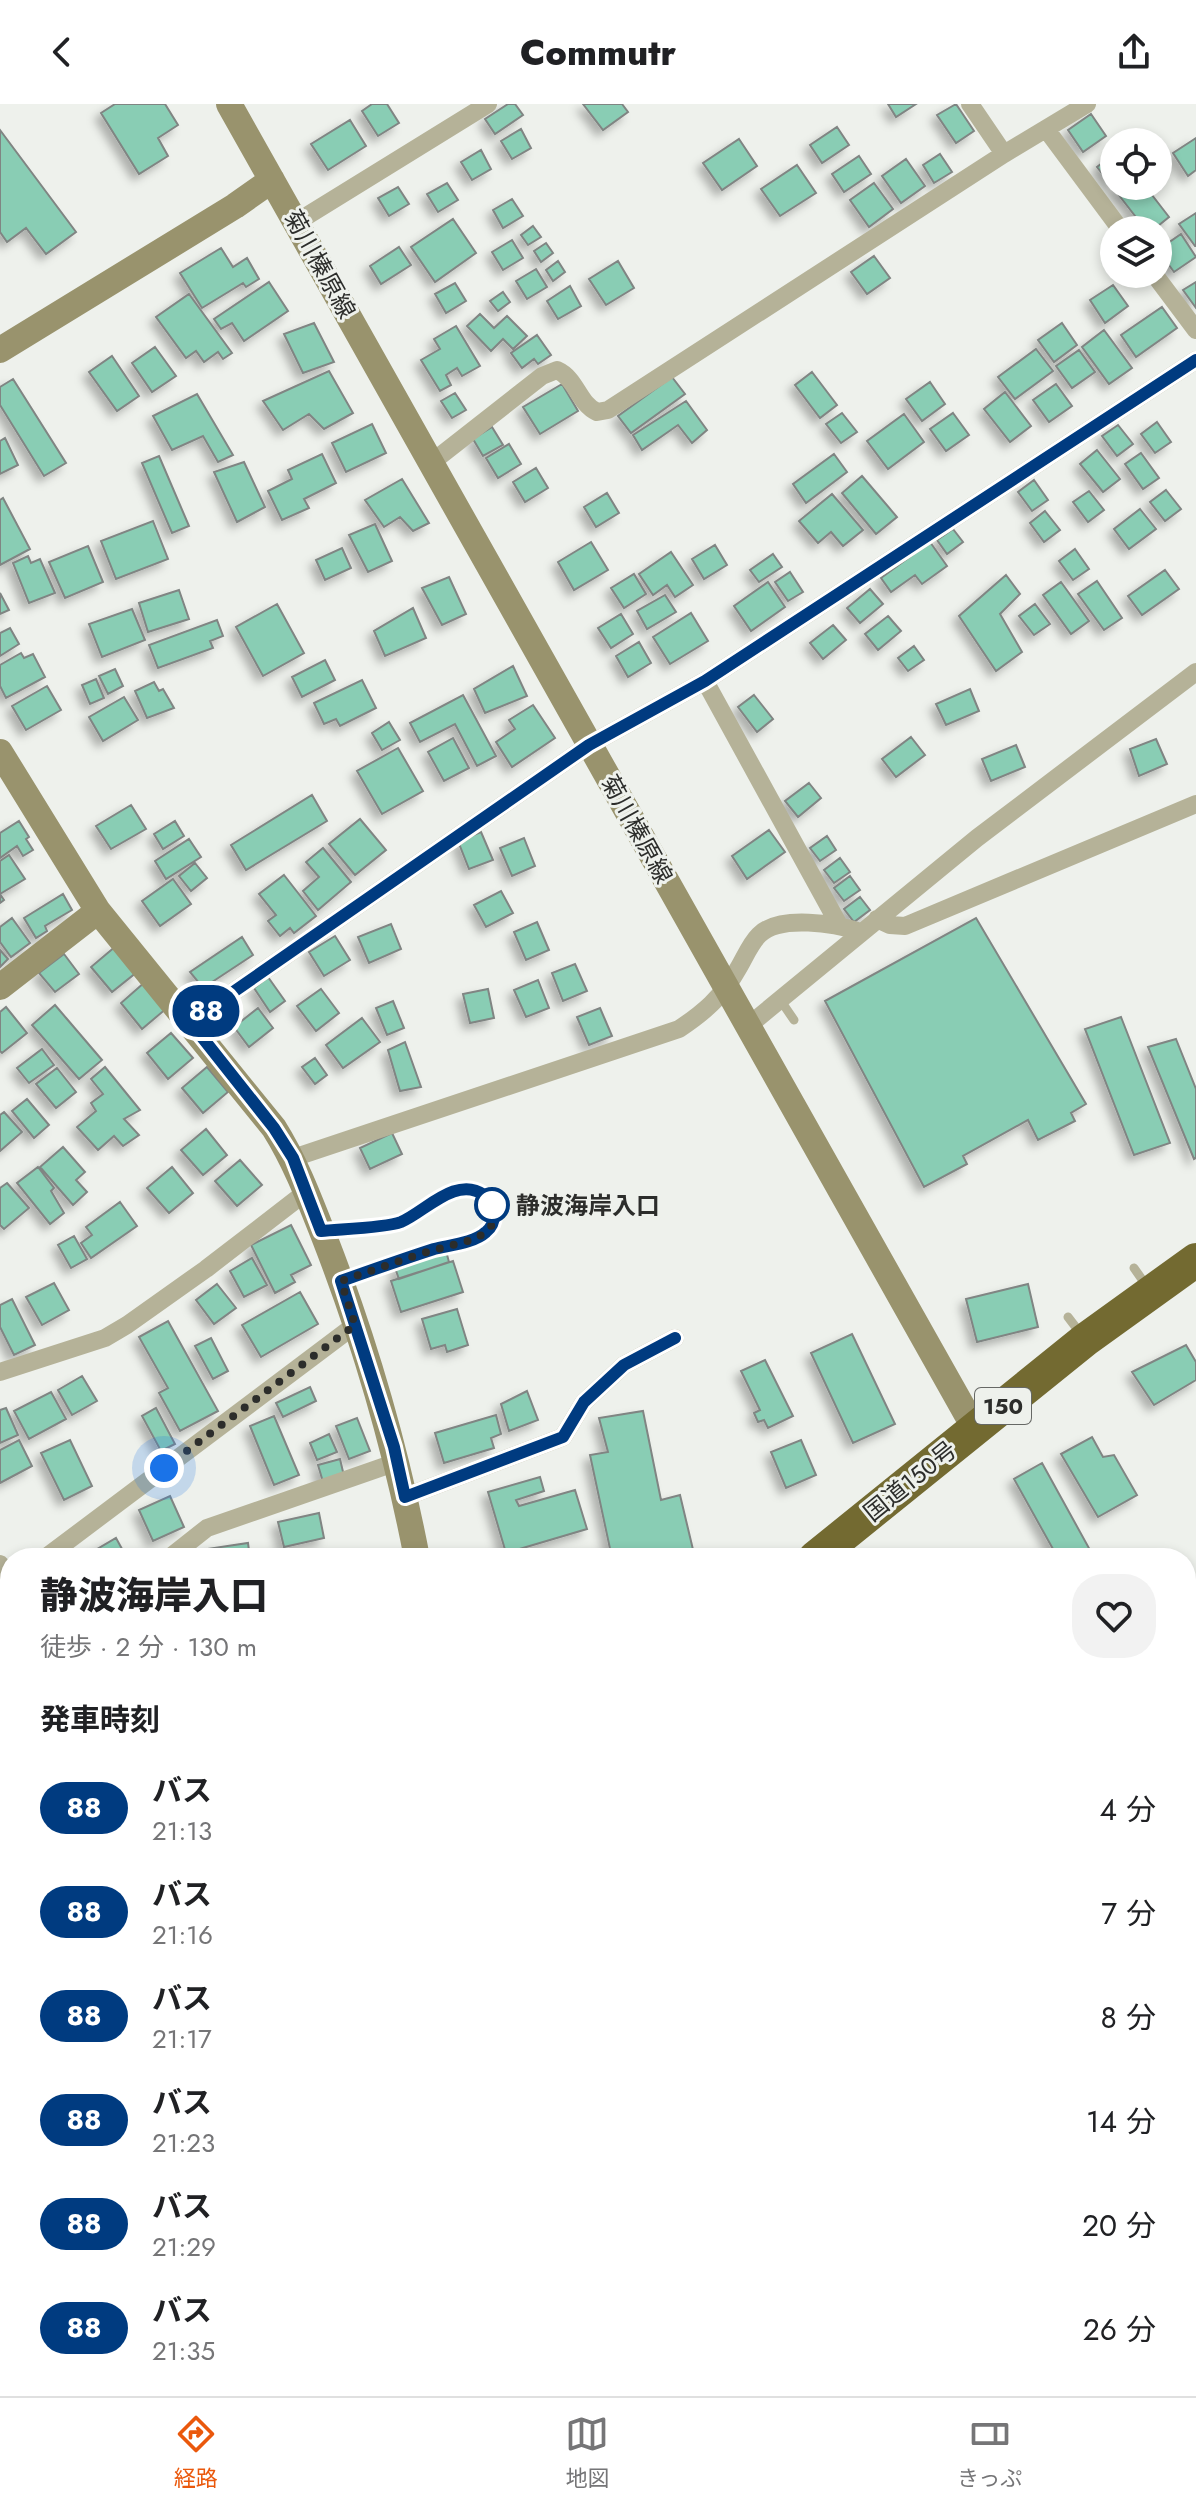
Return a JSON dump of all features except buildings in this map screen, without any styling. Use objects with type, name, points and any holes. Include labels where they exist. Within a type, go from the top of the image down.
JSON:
[{"type":"highway","name":"国道150号","points":[[827,1548],[975,1429],[1077,1328],[1142,1279],[1196,1260]]},
{"type":"main road","name":"菊川榛原線","points":[[229,104],[975,1429]]},
{"type":"main road","points":[[0,350],[235,206],[272,180]]},
{"type":"main road","points":[[0,752],[98,911],[274,1128],[293,1158],[355,1325],[397,1462],[415,1548]]},
{"type":"main road","points":[[0,987],[98,911]]},
{"type":"street","points":[[297,222],[488,104]]},
{"type":"street","points":[[970,104],[1004,154]]},
{"type":"street","points":[[431,463],[551,371],[557,370],[570,379],[587,408],[597,412],[608,410],[1004,154],[1087,104]]},
{"type":"street","points":[[1046,129],[1111,216]]},
{"type":"street","points":[[1164,288],[1196,330]]},
{"type":"street","points":[[190,1022],[589,745],[705,681],[1196,360]]},
{"type":"street","points":[[748,1026],[977,838],[1196,672]]},
{"type":"street","points":[[705,681],[839,925]]},
{"type":"street","points":[[877,919],[890,925],[905,926],[1196,804]]},
{"type":"street","points":[[293,1158],[679,1029],[701,1015],[726,987],[751,944],[760,933],[772,926],[795,923],[839,925],[861,932]]},
{"type":"street","points":[[0,1372],[105,1338],[206,1269],[306,1192]]},
{"type":"street","points":[[58,1548],[355,1325]]},
{"type":"street","points":[[405,1497],[563,1437],[584,1402],[624,1365],[675,1338]]},
{"type":"street","points":[[182,1548],[207,1528],[397,1462]]},
{"type":"lane","points":[[781,1001],[794,1020]]},
{"type":"lane","points":[[321,1231],[399,1223],[462,1189],[485,1195],[492,1205],[492,1225],[478,1238],[341,1281]]},
{"type":"bus line","name":"88","points":[[675,1338],[624,1365],[584,1402],[563,1437],[405,1497],[394,1447],[341,1281],[478,1238],[492,1225],[492,1205],[485,1195],[462,1189],[399,1223],[321,1231],[293,1158],[274,1128],[190,1022],[589,745],[705,681],[1196,360]]},
{"type":"place","name":"静波海岸入口","points":[[492,1205]]},
{"type":"route","points":[[164,1468],[355,1325],[341,1281],[478,1238],[492,1225],[492,1205]]}]
